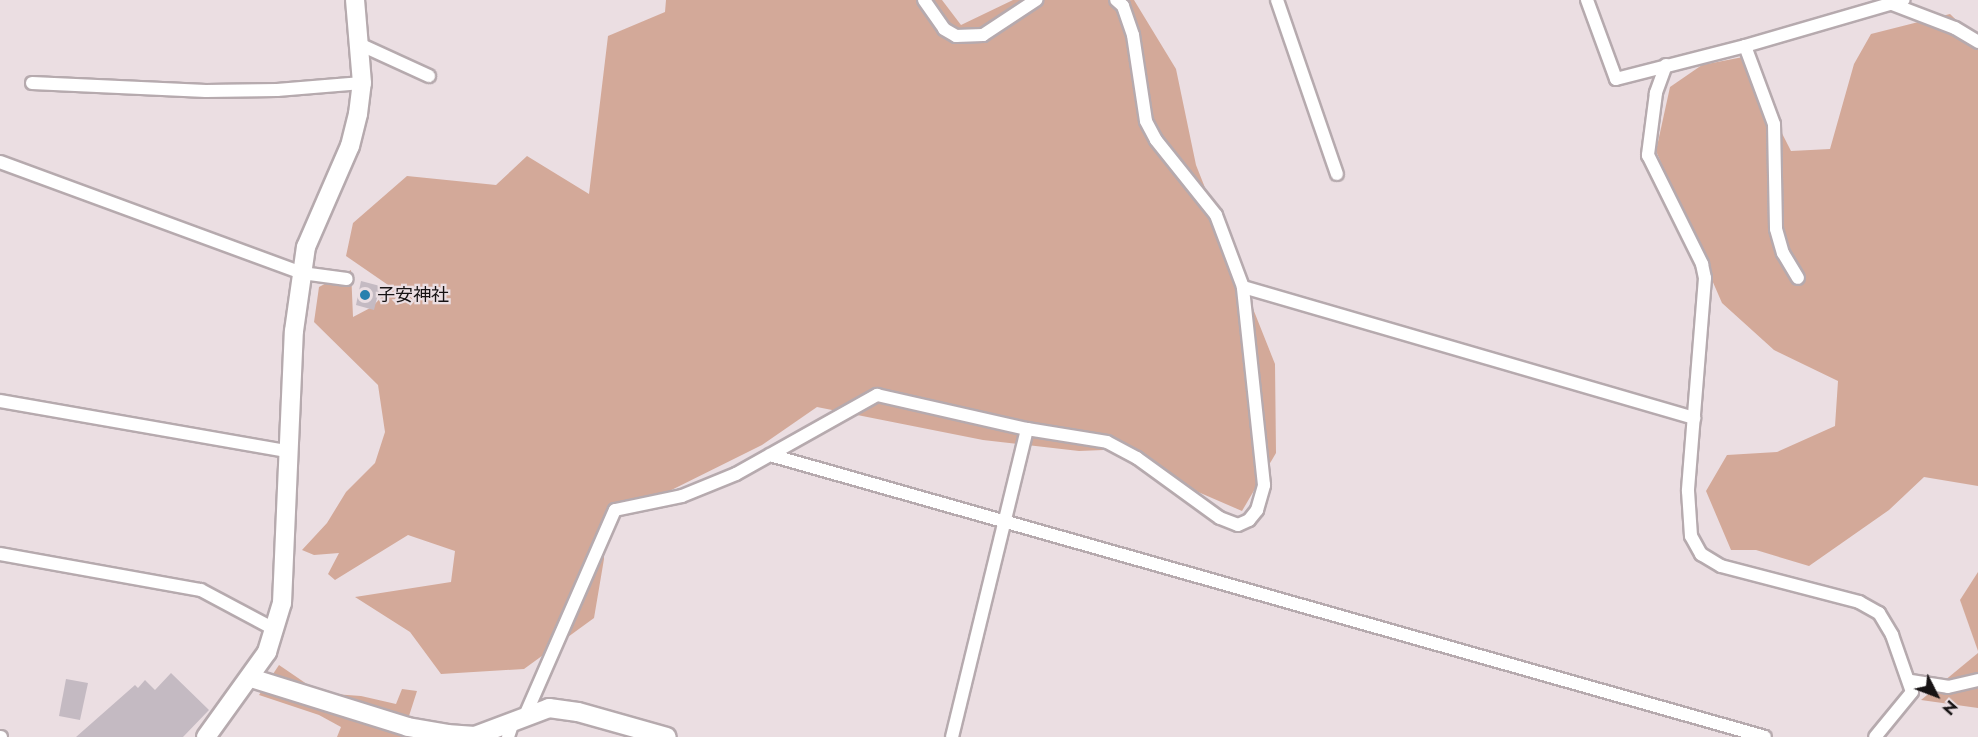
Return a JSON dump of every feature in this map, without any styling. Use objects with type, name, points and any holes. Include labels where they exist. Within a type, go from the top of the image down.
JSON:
[{"type":"street","points":[[206,737],[251,678],[276,630],[282,603],[287,451],[302,273],[306,247],[350,146],[362,83],[356,0]]},
{"type":"street","points":[[924,0],[944,29],[956,36],[983,35],[1036,0]]},
{"type":"street","points":[[515,726],[615,510],[682,496],[771,455],[877,395],[1027,429],[1107,442],[1137,458],[1220,518],[1238,525],[1249,520],[1257,510],[1263,485],[1243,287],[1216,215],[1156,140],[1146,121],[1133,35],[1123,6],[1116,0]]},
{"type":"street","points":[[1277,0],[1337,174]]},
{"type":"street","points":[[1587,0],[1616,79],[1745,46],[1898,2],[1955,28],[1978,42]]},
{"type":"street","points":[[359,44],[429,76]]},
{"type":"street","points":[[1745,46],[1774,124],[1776,228],[1783,254],[1798,278]]},
{"type":"street","points":[[1666,65],[1656,93],[1648,155],[1702,264],[1705,278],[1688,524],[1701,554],[1721,566],[1859,602],[1879,613],[1911,681],[1912,692],[1875,737]]},
{"type":"street","points":[[32,83],[206,91],[277,90],[362,83]]},
{"type":"street","points":[[0,162],[302,273],[347,279]]},
{"type":"street","points":[[1243,287],[1694,418]]},
{"type":"street","points":[[0,401],[287,451]]},
{"type":"street","points":[[952,737],[1027,429]]},
{"type":"street","points":[[771,455],[1765,737]]},
{"type":"street","points":[[0,554],[201,590],[276,630]]},
{"type":"street","points":[[251,678],[408,727],[447,734],[475,736],[515,726],[549,708],[578,712],[667,737]]},
{"type":"street","points":[[1911,681],[1948,687],[1978,680]]},
{"type":"shaded area","points":[[666,0],[942,0],[961,25],[1013,0],[1134,0],[1176,69],[1196,165],[1275,364],[1276,453],[1242,511],[1175,482],[1128,449],[1079,451],[983,440],[817,407],[762,445],[603,524],[604,559],[594,618],[524,669],[441,674],[410,632],[355,597],[451,582],[455,551],[408,535],[335,580],[328,574],[339,553],[314,555],[302,550],[327,523],[346,492],[375,463],[385,432],[378,385],[314,322],[319,287],[351,270],[353,317],[372,307],[391,287],[346,256],[353,223],[407,176],[496,185],[527,156],[589,194],[608,36],[665,12]]},
{"type":"shaded area","points":[[1950,14],[1978,41],[1978,486],[1924,477],[1889,510],[1809,566],[1756,550],[1731,550],[1706,491],[1727,455],[1777,452],[1835,426],[1838,381],[1774,350],[1722,303],[1656,151],[1670,87],[1702,65],[1743,57],[1791,151],[1830,149],[1854,64],[1871,34]]},
{"type":"shaded area","points":[[1978,572],[1978,651],[1960,600]]},
{"type":"shaded area","points":[[1978,653],[1978,708],[1921,700]]},
{"type":"shaded area","points":[[279,665],[320,693],[361,696],[396,704],[402,689],[417,691],[409,716],[419,726],[477,726],[470,737],[337,737],[341,727],[319,715],[259,695]]},
{"type":"building","points":[[361,281],[380,286],[374,310],[356,305]]},
{"type":"building","points":[[171,673],[209,710],[183,737],[76,737],[135,685],[138,688],[145,680],[155,690]]},
{"type":"building","points":[[66,679],[88,683],[80,720],[59,716]]},
{"type":"place","name":"子安神社","points":[[365,295]]}]
